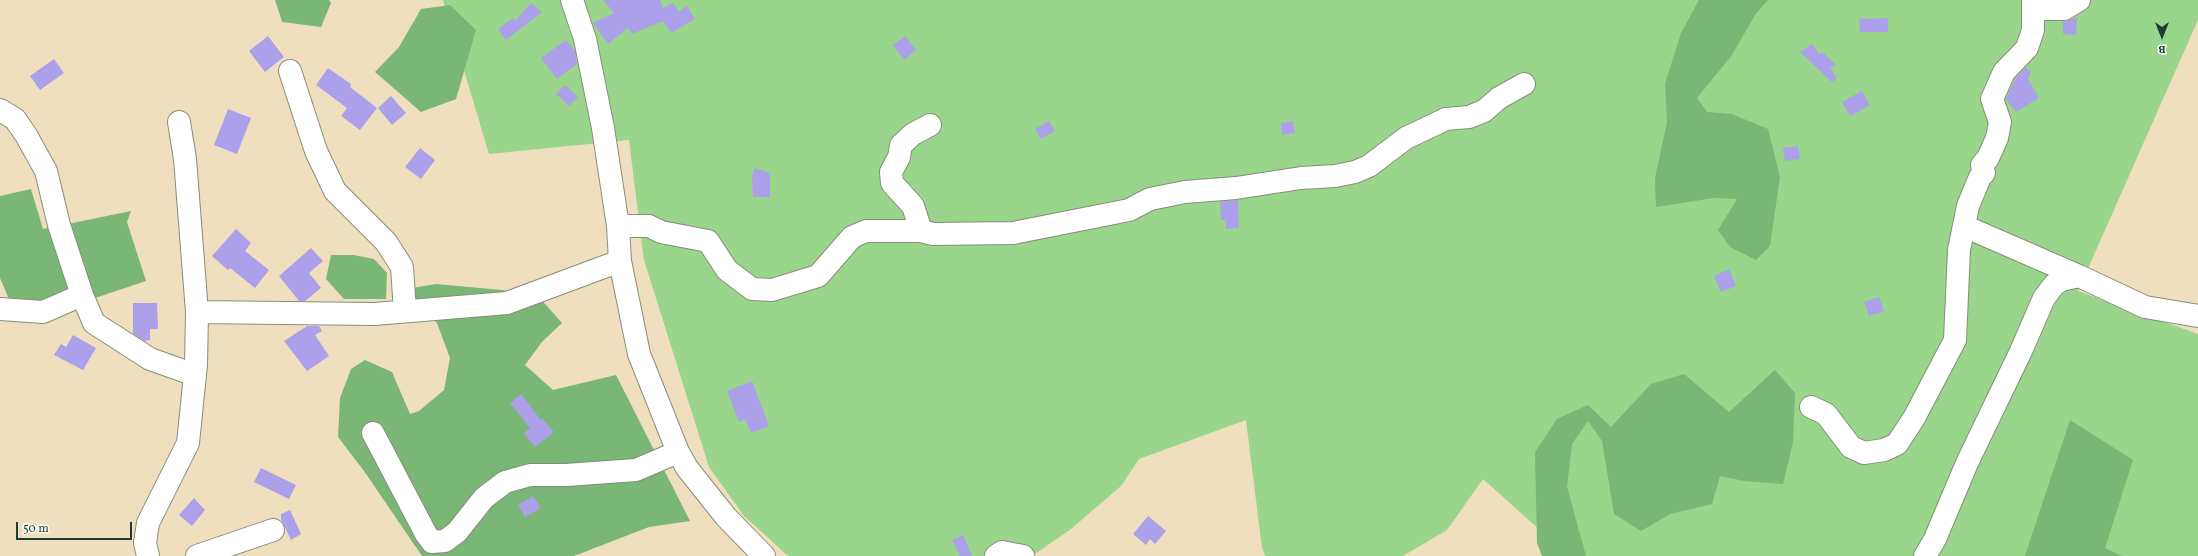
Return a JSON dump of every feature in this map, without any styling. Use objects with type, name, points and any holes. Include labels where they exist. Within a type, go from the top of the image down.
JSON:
[{"type":"street","points":[[572,0],[585,39],[603,128],[618,226],[620,261],[639,354],[678,452],[687,468],[726,517],[764,556]]},
{"type":"street","points":[[1811,407],[1826,414],[1846,442],[1856,450],[1864,453],[1884,450],[1897,444],[1914,418],[1954,340],[1959,250],[1968,206],[1980,177],[1984,173],[1982,165],[1988,158],[1997,138],[2000,122],[1992,99],[2004,72],[2027,48],[2033,30],[2033,5],[2064,9],[2079,0]]},
{"type":"street","points":[[290,71],[316,151],[335,191],[386,242],[402,267],[405,311]]},
{"type":"street","points":[[618,226],[649,226],[660,232],[708,241],[727,270],[752,290],[772,290],[818,276],[852,238],[866,231],[921,231],[933,234],[1013,233],[1129,210],[1150,199],[1185,192],[1236,188],[1301,178],[1335,176],[1355,172],[1369,166],[1406,138],[1446,119],[1469,117],[1484,111],[1499,98],[1524,84]]},
{"type":"street","points":[[0,110],[15,119],[26,135],[46,171],[59,225],[82,295],[94,323],[150,359],[195,375]]},
{"type":"street","points":[[148,556],[145,543],[148,523],[188,443],[195,375],[197,312],[185,159],[179,122]]},
{"type":"street","points":[[921,231],[913,206],[892,183],[891,172],[898,157],[901,145],[913,134],[930,125]]},
{"type":"street","points":[[1964,226],[2146,307],[2198,316]]},
{"type":"street","points":[[197,312],[374,314],[508,303],[620,261]]},
{"type":"street","points":[[1925,556],[1935,539],[1967,463],[2021,351],[2044,298],[2060,280],[2079,276]]},
{"type":"street","points":[[0,309],[43,312],[82,295]]},
{"type":"street","points":[[373,433],[426,534],[430,549],[445,541],[457,532],[484,498],[506,482],[530,475],[573,475],[636,470],[678,452]]},
{"type":"street","points":[[197,556],[273,530]]},
{"type":"street","points":[[996,556],[1002,552],[1023,556]]},
{"type":"green space","points":[[275,0],[329,0],[331,3],[321,27],[282,22]]},
{"type":"green space","points":[[443,0],[2198,0],[2198,20],[2078,291],[2198,334],[2198,556],[1562,556],[1561,549],[1483,479],[1447,530],[1403,556],[1265,556],[1262,548],[1246,420],[1139,459],[1121,486],[1071,529],[1032,556],[788,556],[744,516],[709,467],[644,260],[629,140],[489,154]]},
{"type":"green space","points":[[1699,0],[1768,0],[1755,15],[1732,55],[1697,98],[1707,112],[1732,114],[1768,129],[1780,177],[1770,246],[1756,260],[1730,247],[1718,230],[1737,199],[1714,198],[1656,207],[1655,178],[1667,122],[1665,84],[1681,33]]},
{"type":"green space","points":[[450,5],[476,30],[456,99],[421,112],[375,72],[399,47],[421,9]]},
{"type":"green space","points":[[31,189],[43,229],[131,211],[127,222],[146,281],[41,316],[11,304],[0,278],[0,196]]},
{"type":"green space","points":[[331,255],[353,255],[374,259],[387,273],[386,299],[344,299],[326,279]]},
{"type":"green space","points":[[436,284],[502,290],[538,296],[562,323],[542,342],[525,365],[553,390],[616,375],[690,521],[649,527],[574,556],[422,556],[364,471],[338,437],[340,398],[351,369],[365,360],[392,372],[410,414],[419,411],[444,390],[450,358],[437,323],[406,289]]},
{"type":"green space","points":[[1775,370],[1795,393],[1793,442],[1783,484],[1744,481],[1720,476],[1712,504],[1670,514],[1641,531],[1614,514],[1602,441],[1588,421],[1572,444],[1567,487],[1586,556],[1542,556],[1537,543],[1535,452],[1557,419],[1588,405],[1611,427],[1651,384],[1684,374],[1729,412]]},
{"type":"green space","points":[[2070,420],[2133,460],[2105,548],[2122,556],[2025,556]]},
{"type":"building","points":[[603,0],[660,0],[663,8],[673,3],[679,12],[687,6],[695,19],[671,33],[663,21],[632,34],[628,28],[608,44],[593,23],[614,13]]},
{"type":"building","points":[[531,3],[542,12],[506,40],[498,29],[513,18],[515,21]]},
{"type":"building","points":[[2077,17],[2076,35],[2063,34],[2063,22]]},
{"type":"building","points":[[1888,18],[1888,32],[1860,32],[1859,19]]},
{"type":"building","points":[[268,36],[284,57],[265,72],[249,51]]},
{"type":"building","points":[[905,36],[916,50],[904,60],[893,45]]},
{"type":"building","points":[[566,40],[575,51],[577,64],[557,79],[541,58]]},
{"type":"building","points":[[1812,44],[1819,54],[1822,52],[1836,65],[1830,68],[1837,78],[1832,82],[1800,52]]},
{"type":"building","points":[[54,59],[64,73],[40,90],[30,76]]},
{"type":"building","points":[[328,68],[351,84],[350,87],[377,108],[360,130],[341,116],[347,108],[316,85]]},
{"type":"building","points":[[2025,68],[2031,71],[2028,79],[2039,98],[2016,112],[2006,99],[2015,79]]},
{"type":"building","points":[[565,85],[578,97],[569,106],[556,94]]},
{"type":"building","points":[[1862,91],[1870,105],[1850,116],[1842,102]]},
{"type":"building","points":[[391,96],[406,113],[392,125],[378,108]]},
{"type":"building","points":[[228,109],[251,118],[237,154],[214,145]]},
{"type":"building","points":[[1049,121],[1055,131],[1041,139],[1035,129]]},
{"type":"building","points":[[1293,121],[1295,133],[1282,135],[1281,123]]},
{"type":"building","points":[[1798,146],[1800,159],[1785,161],[1783,148]]},
{"type":"building","points":[[420,148],[435,160],[421,179],[405,167]]},
{"type":"building","points":[[755,168],[770,173],[770,197],[753,197],[752,176]]},
{"type":"building","points":[[1238,200],[1239,228],[1226,229],[1226,220],[1221,220],[1220,202]]},
{"type":"building","points":[[236,229],[251,243],[245,251],[269,270],[255,288],[230,268],[228,270],[212,256]]},
{"type":"building","points":[[311,248],[323,261],[309,273],[321,288],[305,301],[299,301],[279,276]]},
{"type":"building","points":[[1729,269],[1736,286],[1721,292],[1714,276]]},
{"type":"building","points":[[1879,297],[1884,311],[1869,316],[1864,302]]},
{"type":"building","points":[[133,303],[157,303],[158,329],[150,329],[150,340],[144,341],[133,334]]},
{"type":"building","points":[[307,326],[319,326],[322,331],[315,335],[329,356],[307,371],[284,341]]},
{"type":"building","points":[[73,335],[96,348],[83,370],[54,355],[61,344],[66,347]]},
{"type":"building","points":[[752,381],[769,426],[751,433],[745,419],[739,422],[727,391]]},
{"type":"building","points":[[521,394],[541,420],[542,418],[554,432],[535,447],[524,433],[530,428],[510,403]]},
{"type":"building","points":[[261,468],[296,485],[289,499],[254,482]]},
{"type":"building","points":[[533,496],[541,508],[525,517],[518,505]]},
{"type":"building","points":[[194,498],[205,510],[192,526],[179,515]]},
{"type":"building","points":[[290,510],[301,534],[291,540],[281,519],[281,514]]},
{"type":"building","points":[[1148,516],[1166,531],[1155,544],[1150,539],[1146,545],[1133,534]]},
{"type":"building","points":[[963,535],[972,556],[960,556],[952,540]]}]
